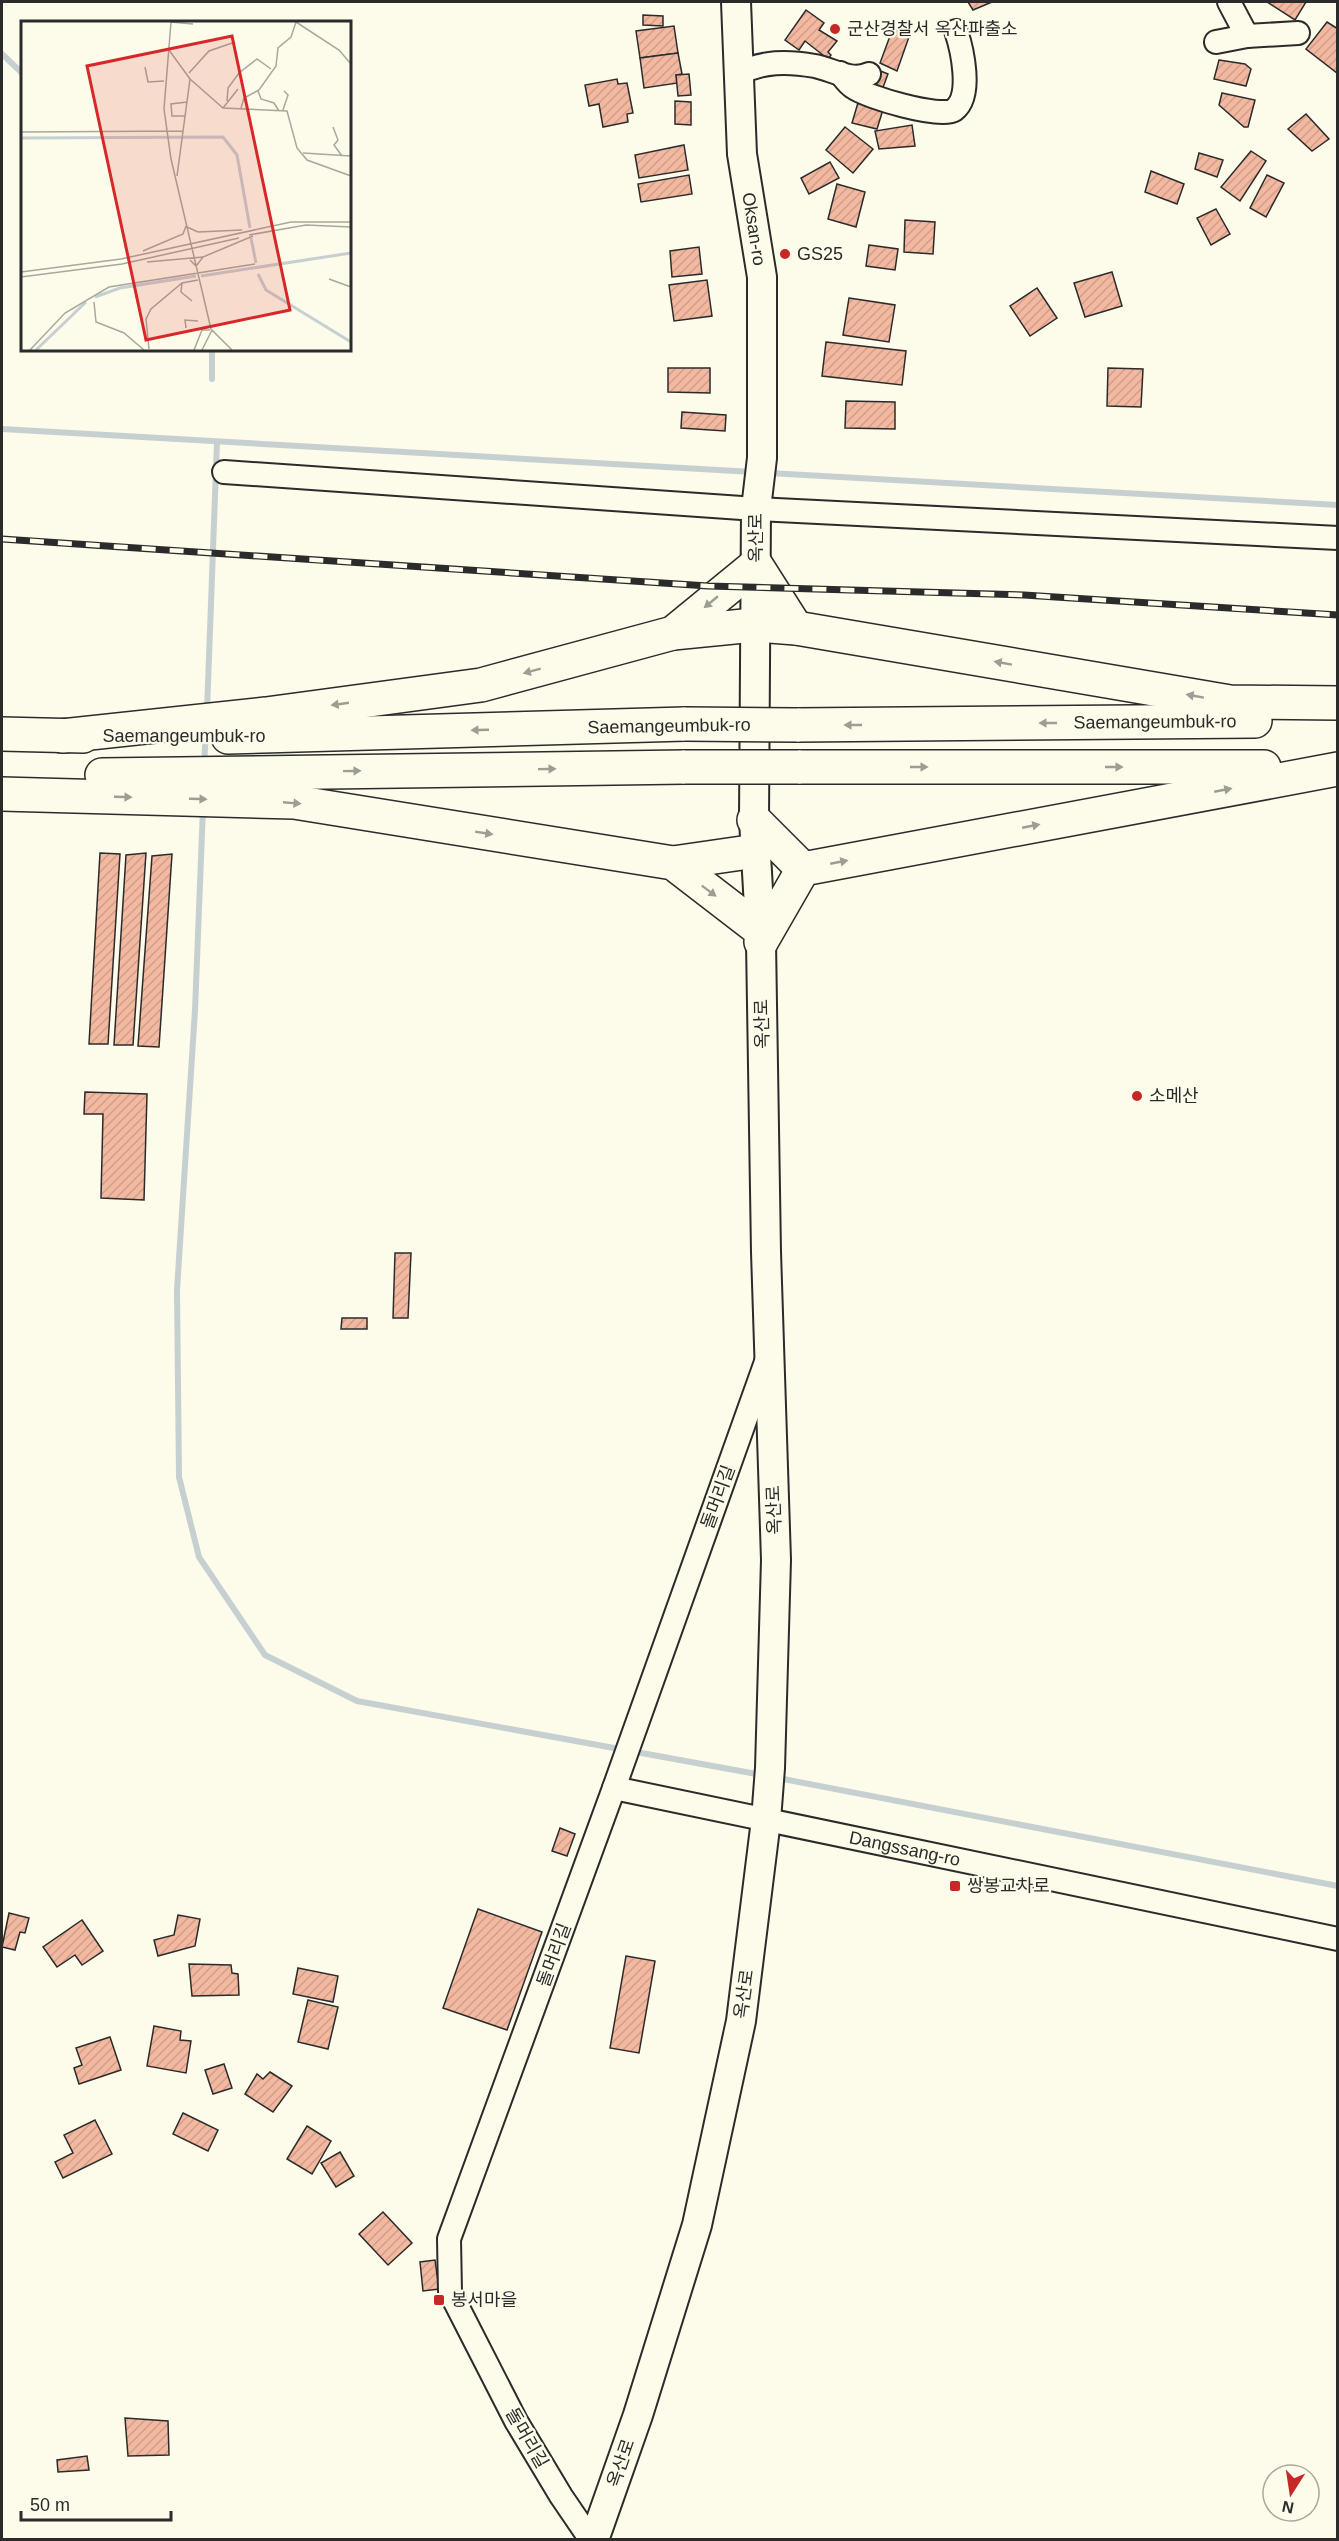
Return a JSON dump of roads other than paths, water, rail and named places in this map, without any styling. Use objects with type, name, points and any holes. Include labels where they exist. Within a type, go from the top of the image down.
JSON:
[{"type":"highway","points":[[673,633],[756,565],[796,628]]},
{"type":"highway","points":[[231,727],[481,685],[673,633],[754,625],[796,628],[1230,702],[1338,703]]},
{"type":"highway","name":"Saemangeumbuk-ro","points":[[2,734],[62,736],[231,727],[1338,721]]},
{"type":"highway","name":"Saemangeumbuk-ro","points":[[232,787],[686,766],[1338,768]]},
{"type":"highway","points":[[2,777],[161,786],[232,787],[294,802],[673,863],[755,836],[803,869],[1338,768]]},
{"type":"highway","points":[[2,794],[161,786]]},
{"type":"highway","points":[[673,863],[760,936],[803,869]]},
{"type":"main road","name":"Oksan-ro","points":[[736,2],[740,55],[738,74],[742,154],[762,277],[762,458]]},
{"type":"main road","name":"옥산로","points":[[593,2540],[638,2415],[697,2225],[741,2021],[770,1767],[776,1560],[766,1252],[760,936],[755,836],[756,503],[762,458]]},
{"type":"street","points":[[1229,2],[1247,36]]},
{"type":"street","points":[[840,73],[852,87],[868,95],[932,111],[943,113],[953,111],[960,103],[965,63],[956,31]]},
{"type":"street","points":[[1216,42],[1247,36],[1298,33]]},
{"type":"street","points":[[738,74],[758,64],[795,63],[858,78],[869,74]]},
{"type":"street","points":[[224,472],[1338,538]]},
{"type":"street","name":"돌머리길","points":[[593,2540],[561,2496],[516,2421],[450,2292],[449,2239],[628,1750],[770,1350]]},
{"type":"street","name":"Dangssang-ro","points":[[614,1788],[766,1811],[1338,1939]]},
{"type":"waterway","points":[[2,54],[21,72]]},
{"type":"waterway","points":[[212,351],[212,379]]},
{"type":"waterway","points":[[2,429],[753,472]]},
{"type":"waterway","points":[[207,711],[217,442]]},
{"type":"waterway","points":[[769,473],[1338,505]]},
{"type":"waterway","points":[[204,765],[206,730]]},
{"type":"waterway","points":[[203,808],[195,1010],[177,1290],[179,1477],[199,1557],[265,1655],[357,1701],[762,1775]]},
{"type":"waterway","points":[[778,1778],[1338,1886]]},
{"type":"railway","points":[[2,539],[708,586],[1024,595],[1338,615]]},
{"type":"place","name":"군산경찰서 옥산파출소","points":[[835,29]]},
{"type":"place","name":"GS25","points":[[785,254]]},
{"type":"place","name":"소메산","points":[[1137,1096]]},
{"type":"place","name":"쌍봉교차로","points":[[955,1886]]},
{"type":"place","name":"봉서마을","points":[[439,2300]]}]
